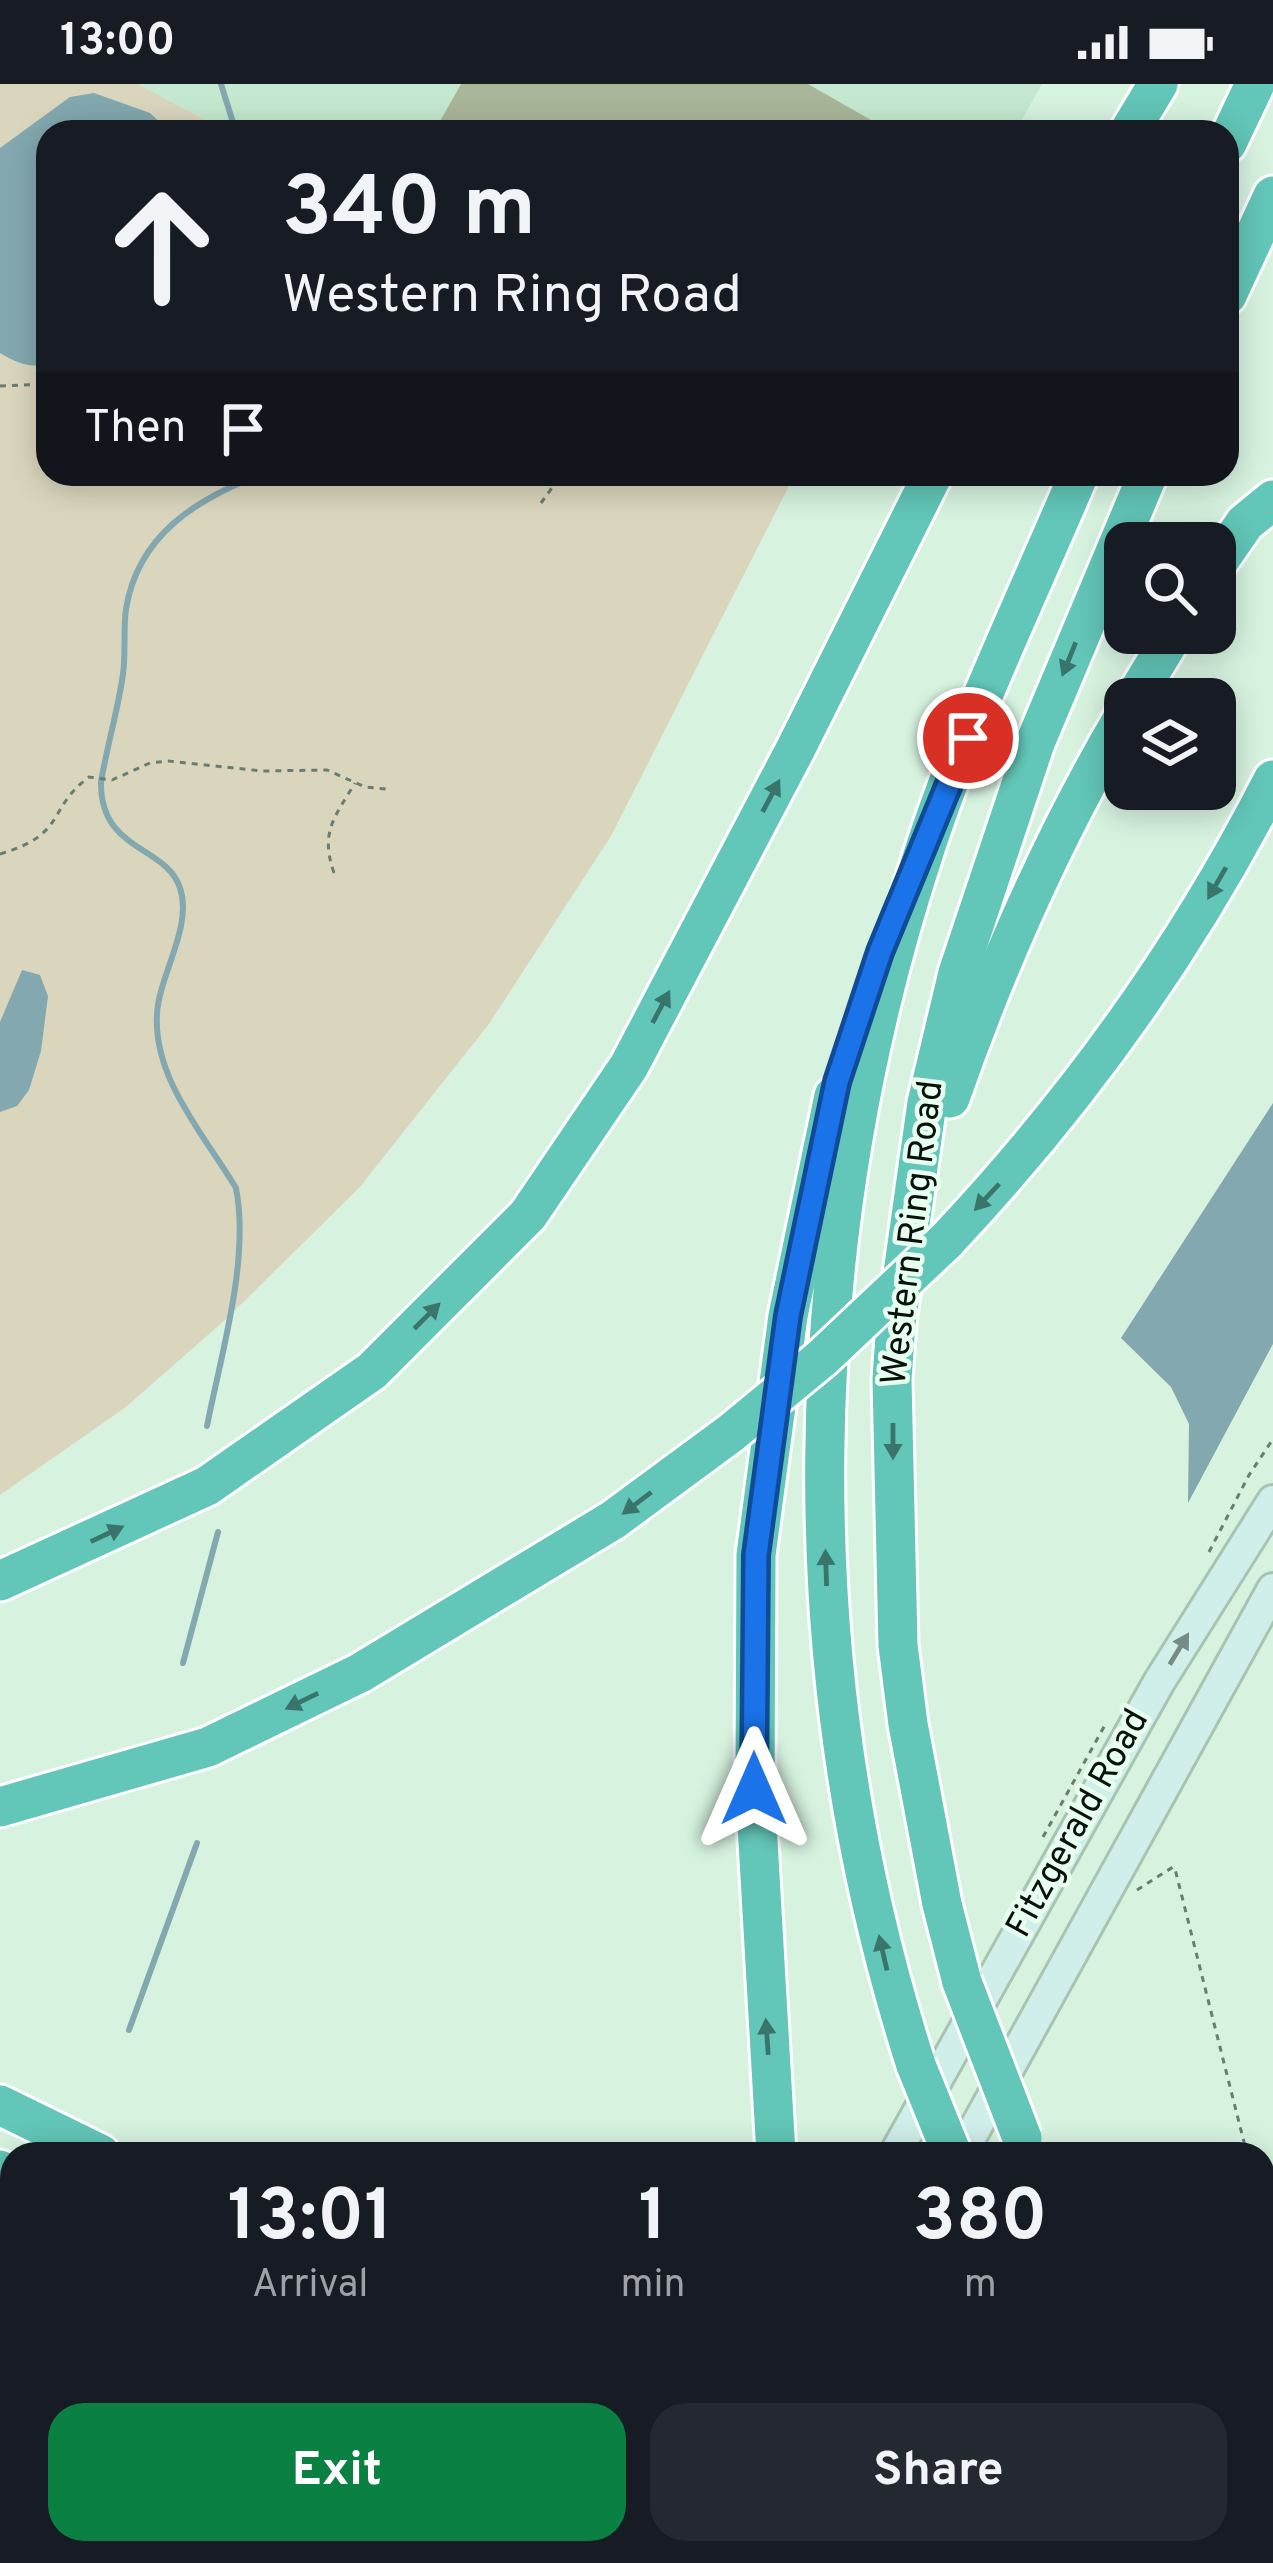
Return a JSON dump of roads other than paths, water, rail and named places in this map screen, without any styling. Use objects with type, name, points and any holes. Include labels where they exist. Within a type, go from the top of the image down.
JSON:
[{"type":"highway","points":[[1136,120],[1158,84]]},
{"type":"highway","points":[[1238,120],[1255,84]]},
{"type":"highway","points":[[1239,269],[1273,196]]},
{"type":"highway","points":[[0,1581],[207,1486],[372,1372],[528,1215],[629,1066],[927,486]]},
{"type":"highway","name":"Western Ring Road","points":[[944,2142],[892,1993],[861,1854],[830,1665],[824,1425],[830,1321],[847,1173],[886,982],[924,850],[1074,486]]},
{"type":"highway","name":"Western Ring Road","points":[[1024,2142],[962,1982],[941,1904],[908,1724],[898,1645],[892,1379],[928,1241],[927,1103],[964,955],[1035,743],[1143,486]]},
{"type":"highway","points":[[1236,537],[1273,500]]},
{"type":"highway","points":[[928,1241],[934,1142],[1020,916],[1104,753]]},
{"type":"highway","points":[[0,1807],[208,1748],[360,1672],[614,1520],[731,1433],[822,1358],[928,1241],[1018,1165],[1146,999],[1220,879],[1273,780]]},
{"type":"highway","points":[[775,2142],[754,1789],[756,1555],[788,1316],[837,1082],[880,952],[924,850]]},
{"type":"highway","points":[[0,2105],[72,2142]]},
{"type":"main road","name":"Fitzgerald Road","points":[[902,2142],[1159,1682],[1273,1501]]},
{"type":"main road","name":"Fitzgerald Road","points":[[968,2142],[1268,1598]]},
{"type":"main road","points":[[955,2142],[1174,1740],[1268,1598]]},
{"type":"water","points":[[94,93],[157,120],[38,120],[70,97]]},
{"type":"water","points":[[36,122],[36,365],[0,353],[0,148]]},
{"type":"water","points":[[22,970],[40,975],[48,996],[41,1051],[29,1090],[17,1106],[0,1112],[0,1022]]},
{"type":"water","points":[[1273,1103],[1273,1344],[1188,1503],[1189,1424],[1171,1387],[1121,1338]]},
{"type":"waterway","points":[[221,84],[232,120]]},
{"type":"waterway","points":[[207,1426],[237,1276],[236,1188],[183,1106],[158,1038],[159,999],[182,919],[180,888],[162,863],[111,822],[101,782],[123,674],[126,609],[143,560],[174,523],[235,486]]},
{"type":"waterway","points":[[183,1663],[218,1532]]},
{"type":"waterway","points":[[129,2030],[197,1843]]}]
